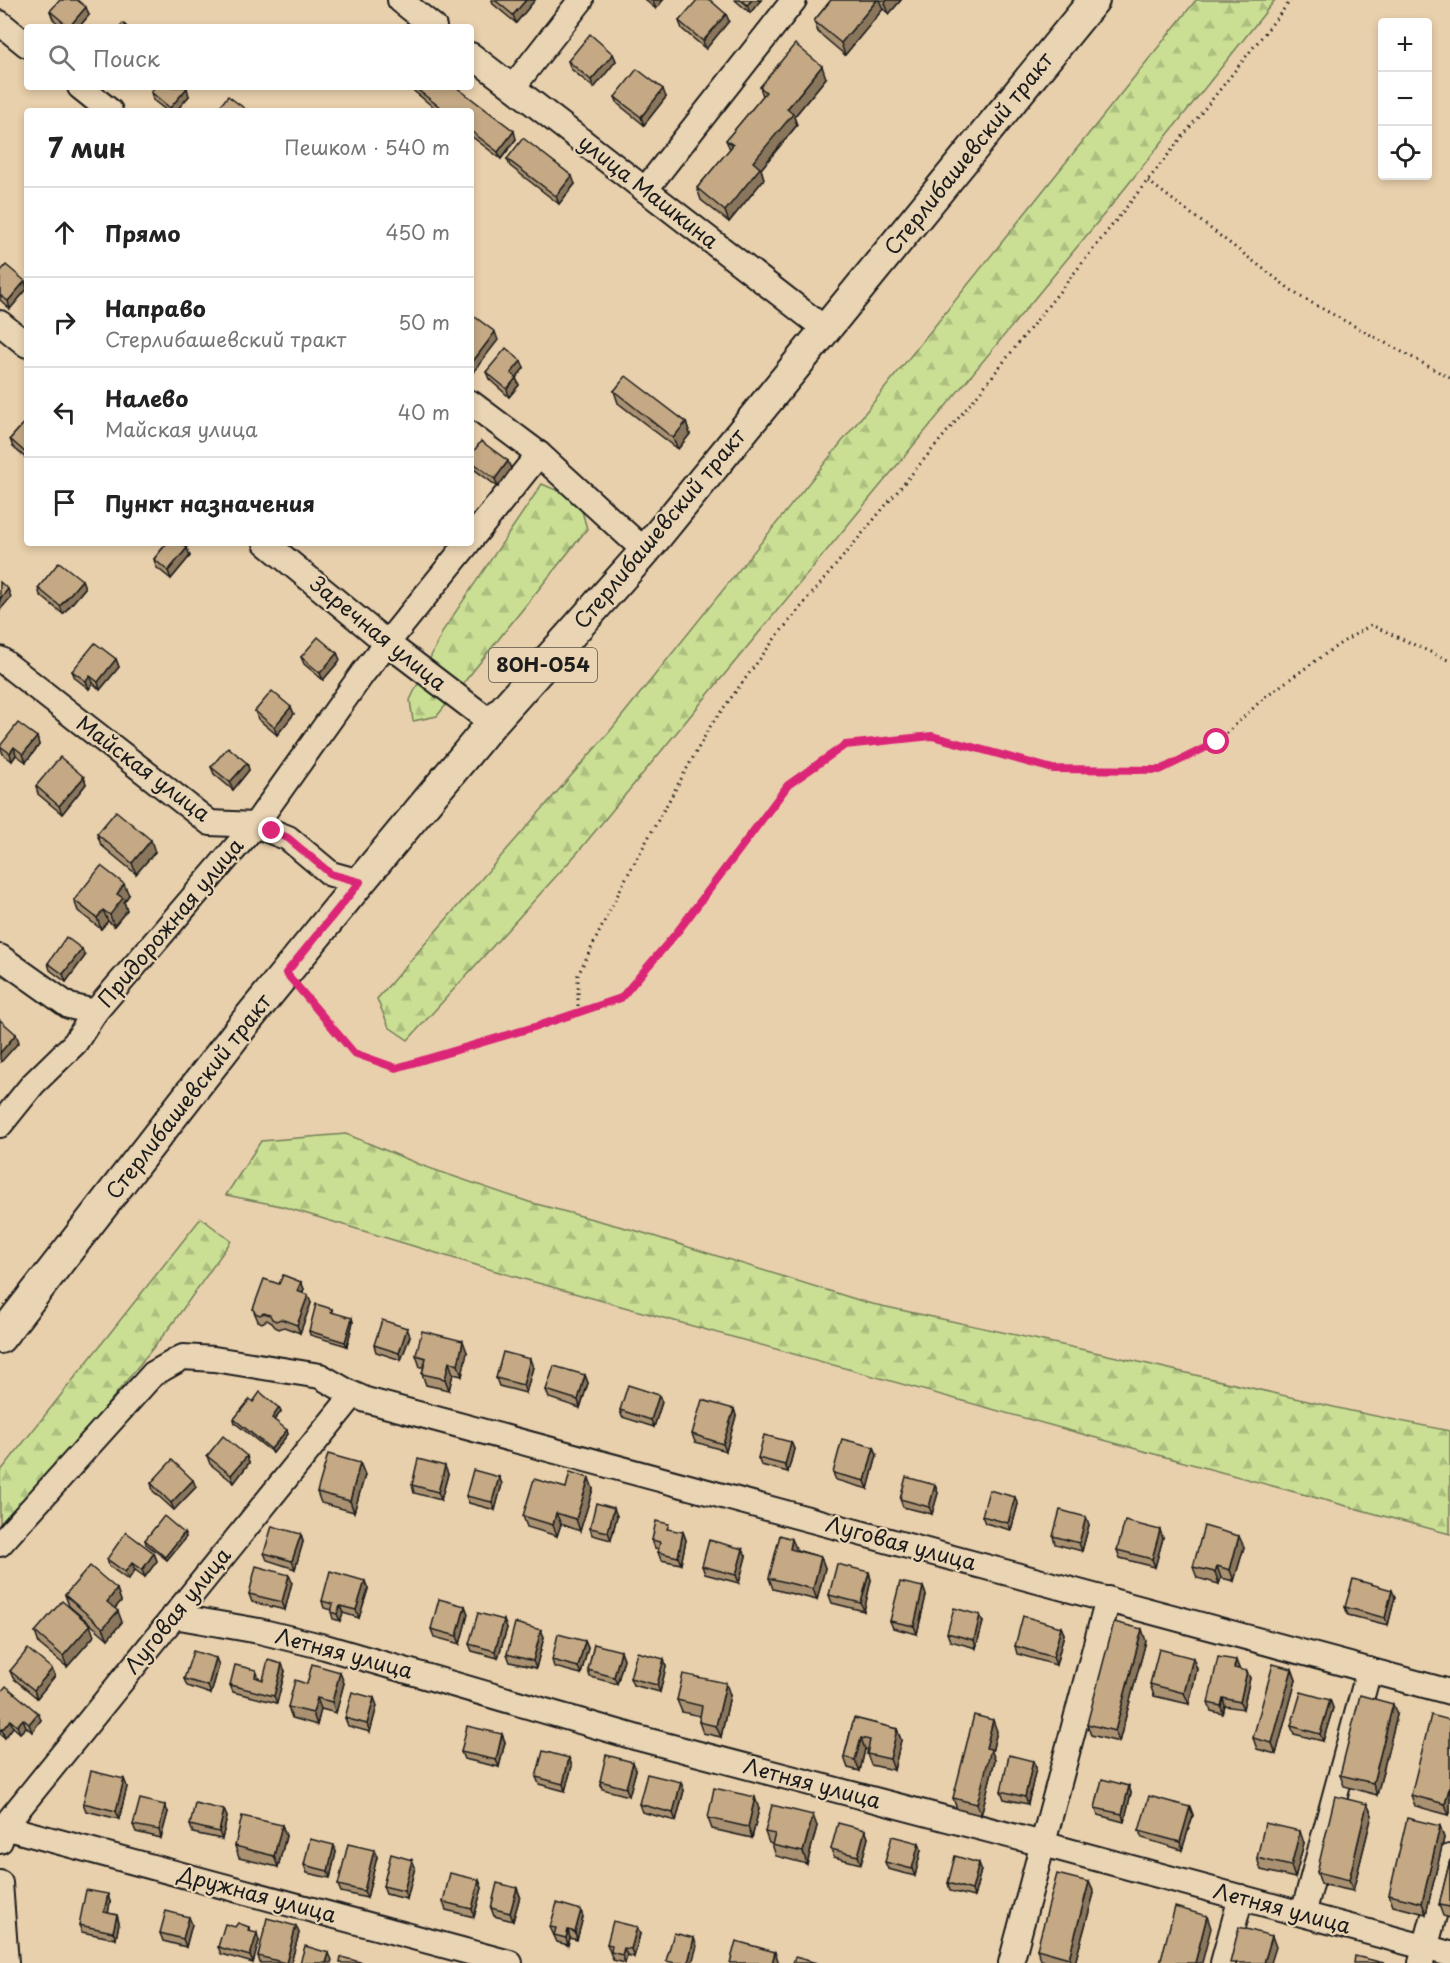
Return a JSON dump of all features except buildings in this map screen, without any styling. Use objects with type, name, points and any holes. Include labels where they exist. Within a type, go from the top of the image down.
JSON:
[{"type":"main road","name":"Стерлибашевский тракт","points":[[0,1338],[360,882],[492,723],[645,551],[1094,0]]},
{"type":"street","points":[[400,0],[431,24]]},
{"type":"street","points":[[513,87],[581,0]]},
{"type":"street","points":[[645,190],[794,0]]},
{"type":"street","points":[[0,23],[24,43]]},
{"type":"street","name":"улица Машкина","points":[[474,57],[825,329]]},
{"type":"street","points":[[84,90],[106,108]]},
{"type":"street","points":[[0,323],[24,343]]},
{"type":"street","points":[[474,405],[539,454],[645,551]]},
{"type":"street","points":[[474,535],[539,454]]},
{"type":"street","name":"Заречная улица","points":[[270,546],[387,643],[492,723]]},
{"type":"street","name":"Придорожная улица","points":[[0,1125],[33,1084],[75,1043],[95,1012],[255,825],[363,673],[466,546]]},
{"type":"street","name":"Майская улица","points":[[0,659],[210,823],[255,825],[288,838],[331,874],[360,882]]},
{"type":"street","points":[[0,957],[69,1006],[95,1012]]},
{"type":"street","name":"Луговая улица","points":[[0,1544],[153,1374],[183,1357],[214,1359],[320,1376],[353,1395],[1450,1692]]},
{"type":"street","name":"Луговая улица","points":[[1,1832],[353,1395]]},
{"type":"street","points":[[1011,1963],[1108,1599]]},
{"type":"street","name":"Летняя улица","points":[[174,1616],[259,1631],[325,1647],[649,1741],[1303,1914],[1423,1955],[1450,1954]]},
{"type":"street","points":[[1303,1914],[1369,1670]]},
{"type":"street","name":"Дружная улица","points":[[1,1832],[510,1963]]},
{"type":"street","points":[[1423,1955],[1450,1857]]},
{"type":"street","points":[[0,1883],[6,1963]]},
{"type":"street","points":[[1223,1963],[1241,1897]]},
{"type":"path","points":[[578,1012],[578,975],[626,878],[711,725],[777,637],[971,403],[1291,0]]},
{"type":"path","points":[[1148,181],[1299,296],[1450,378]]},
{"type":"path","points":[[286,973],[354,1053],[396,1068],[621,998],[678,931],[788,785],[845,745],[932,736],[1053,769],[1160,770],[1217,742],[1266,696],[1341,642],[1371,626],[1450,660]]},
{"type":"green space","points":[[1196,0],[1275,0],[1110,207],[578,852],[408,1040],[389,1027],[377,999],[610,731]]},
{"type":"green space","points":[[542,484],[579,500],[587,529],[437,716],[413,721],[410,700],[444,629]]},
{"type":"green space","points":[[346,1134],[426,1167],[529,1202],[637,1231],[868,1303],[1450,1431],[1450,1534],[509,1275],[281,1206],[226,1195],[261,1141]]},
{"type":"green space","points":[[201,1218],[231,1241],[173,1323],[0,1538],[0,1472]]},
{"type":"route","points":[[272,831],[288,838],[331,874],[360,882],[286,973],[354,1053],[396,1068],[541,1025],[621,998],[678,931],[788,785],[845,745],[932,736],[1053,769],[1160,770],[1217,742]]}]
